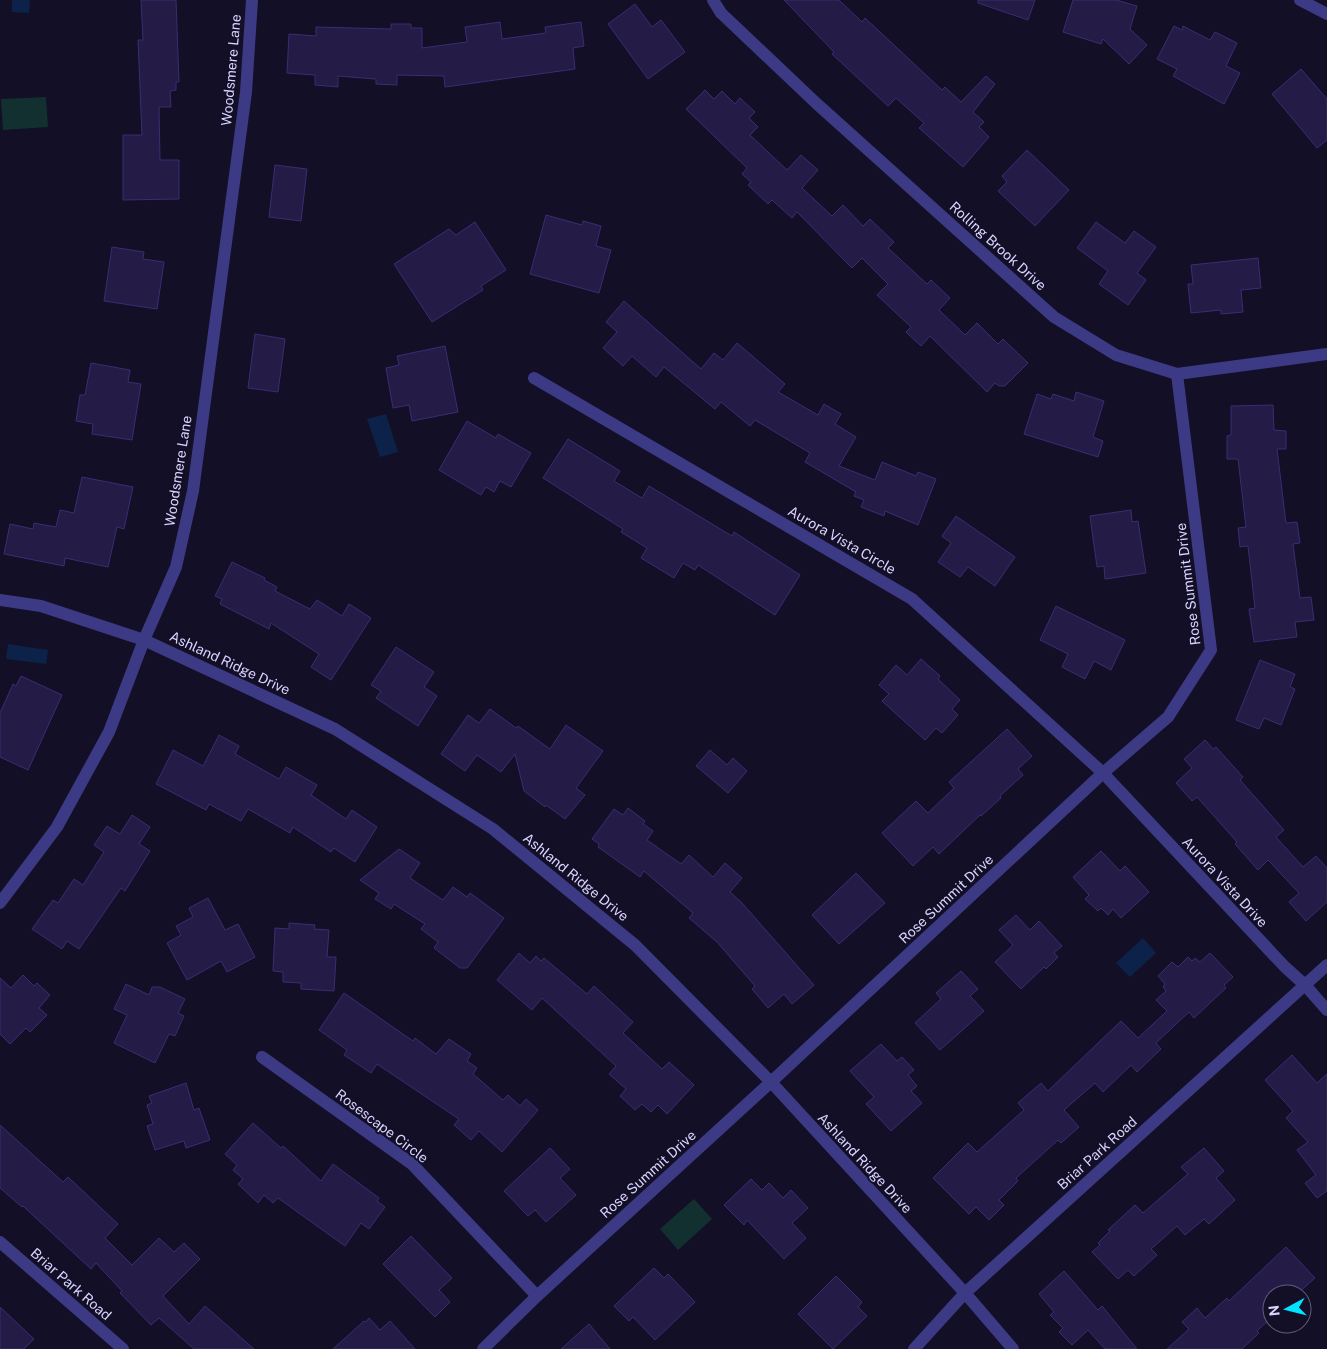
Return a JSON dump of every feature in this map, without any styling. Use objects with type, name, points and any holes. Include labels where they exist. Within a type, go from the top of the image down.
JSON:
[{"type":"street","name":"Woodsmere Lane","points":[[0,903],[57,827],[109,732],[144,640],[176,567],[193,491],[246,92],[252,0]]},
{"type":"street","name":"Rolling Brook Drive","points":[[713,0],[721,12],[809,96],[1054,317],[1116,355],[1177,374],[1327,354]]},
{"type":"street","points":[[1300,0],[1327,14]]},
{"type":"street","name":"Rose Summit Drive","points":[[484,1349],[537,1296],[771,1082],[1103,773],[1168,717],[1211,650],[1177,374]]},
{"type":"street","name":"Aurora Vista Circle","points":[[534,378],[912,599],[1103,773]]},
{"type":"street","name":"Ashland Ridge Drive","points":[[0,600],[41,606],[144,640],[335,729],[493,829],[635,945],[771,1082],[965,1293],[1013,1349]]},
{"type":"street","name":"Aurora Vista Drive","points":[[1103,773],[1327,1010]]},
{"type":"street","name":"Briar Park Road","points":[[914,1349],[965,1293],[1327,965]]},
{"type":"street","name":"Rosescape Circle","points":[[262,1057],[412,1164],[537,1296]]},
{"type":"street","name":"Briar Park Road","points":[[0,1242],[123,1349]]},
{"type":"green space","points":[[46,97],[48,127],[3,130],[1,99]]},
{"type":"green space","points":[[694,1199],[712,1219],[678,1250],[660,1229]]},
{"type":"water","points":[[12,0],[30,0],[29,13],[12,12]]},
{"type":"water","points":[[386,414],[398,452],[380,457],[367,419]]},
{"type":"water","points":[[8,644],[48,650],[46,664],[6,659]]},
{"type":"water","points":[[1143,938],[1156,953],[1130,977],[1116,963]]},
{"type":"building","points":[[141,0],[176,0],[179,82],[176,82],[176,90],[170,91],[171,107],[159,107],[160,160],[179,160],[179,199],[123,200],[123,135],[142,135],[138,40],[143,40]]},
{"type":"building","points":[[784,0],[839,0],[862,22],[865,18],[942,90],[945,87],[961,102],[986,76],[995,84],[973,112],[984,122],[979,127],[989,137],[963,167],[919,128],[924,123],[896,98],[888,106],[832,54],[834,52]]},
{"type":"building","points":[[978,0],[1035,0],[1028,20],[978,3]]},
{"type":"building","points":[[1073,0],[1116,0],[1137,6],[1130,29],[1147,45],[1129,64],[1103,39],[1101,44],[1063,32]]},
{"type":"building","points":[[635,4],[652,27],[661,20],[685,52],[648,79],[608,24]]},
{"type":"building","points":[[500,22],[502,39],[546,33],[545,27],[581,22],[584,46],[573,48],[575,69],[445,87],[444,76],[397,75],[397,85],[376,84],[376,79],[338,76],[338,87],[315,85],[315,75],[287,73],[289,34],[316,36],[316,27],[391,29],[391,24],[411,24],[411,28],[422,28],[422,48],[467,42],[465,27]]},
{"type":"building","points":[[1174,26],[1182,30],[1183,26],[1210,40],[1215,32],[1237,43],[1226,66],[1240,73],[1224,104],[1173,76],[1177,69],[1157,59]]},
{"type":"building","points":[[1301,69],[1327,99],[1327,140],[1317,148],[1272,94]]},
{"type":"building","points":[[705,90],[714,99],[722,91],[735,104],[740,98],[755,112],[749,118],[758,127],[750,135],[787,170],[801,155],[818,170],[802,188],[832,216],[843,205],[863,226],[870,219],[894,242],[888,248],[927,284],[931,280],[950,298],[939,310],[965,335],[977,323],[998,344],[1003,339],[1028,363],[1005,386],[999,386],[995,383],[987,392],[930,336],[921,346],[906,332],[911,327],[877,295],[888,284],[862,258],[852,268],[797,212],[792,218],[772,200],[768,204],[748,185],[751,182],[742,174],[747,168],[686,109]]},
{"type":"building","points":[[1027,150],[1069,190],[1035,226],[998,191],[1007,182],[1002,176]]},
{"type":"building","points":[[275,165],[307,169],[301,221],[269,217]]},
{"type":"building","points":[[546,215],[582,225],[583,221],[601,226],[596,246],[611,250],[599,293],[530,274]]},
{"type":"building","points":[[475,222],[506,270],[481,286],[483,290],[432,322],[394,264],[449,229],[456,235]]},
{"type":"building","points":[[1096,222],[1125,243],[1134,231],[1156,247],[1137,273],[1146,280],[1128,305],[1099,284],[1108,271],[1077,248]]},
{"type":"building","points":[[112,247],[144,252],[143,259],[164,262],[157,309],[104,301]]},
{"type":"building","points":[[1258,258],[1261,288],[1241,290],[1243,312],[1221,314],[1221,310],[1191,313],[1188,284],[1193,284],[1191,265]]},
{"type":"building","points":[[624,301],[701,369],[714,353],[723,360],[737,343],[785,384],[778,392],[818,415],[824,404],[841,414],[835,424],[856,437],[839,466],[875,480],[882,462],[916,476],[918,472],[936,479],[918,525],[885,511],[884,516],[861,507],[864,500],[854,496],[856,492],[805,462],[810,453],[755,420],[750,426],[721,402],[715,409],[664,367],[656,377],[632,356],[623,366],[603,348],[617,332],[606,322]]},
{"type":"building","points":[[255,334],[285,339],[278,392],[248,388]]},
{"type":"building","points":[[445,346],[458,412],[412,421],[409,405],[393,408],[386,368],[399,365],[397,356]]},
{"type":"building","points":[[91,363],[130,370],[128,382],[141,384],[132,440],[92,434],[93,424],[76,421],[80,395],[85,395]]},
{"type":"building","points":[[1076,392],[1104,401],[1093,437],[1103,441],[1098,457],[1024,434],[1037,394],[1051,399],[1053,394],[1074,401]]},
{"type":"building","points":[[1273,405],[1274,430],[1286,431],[1286,449],[1277,449],[1286,523],[1297,522],[1300,543],[1293,544],[1300,598],[1311,597],[1314,620],[1295,622],[1297,637],[1254,642],[1249,609],[1255,608],[1248,546],[1240,547],[1238,528],[1246,527],[1238,459],[1227,459],[1227,436],[1231,435],[1231,406]]},
{"type":"building","points":[[467,421],[496,438],[498,434],[531,453],[511,487],[500,481],[494,492],[486,487],[481,495],[439,470]]},
{"type":"building","points":[[568,439],[620,471],[614,481],[642,498],[649,486],[732,536],[734,532],[800,575],[775,615],[698,565],[695,570],[683,563],[674,578],[641,558],[647,548],[621,532],[623,529],[543,478]]},
{"type":"building","points":[[82,477],[133,487],[124,529],[117,527],[108,567],[65,558],[64,566],[4,554],[10,524],[33,529],[34,523],[56,527],[60,510],[74,513]]},
{"type":"building","points":[[1131,510],[1132,522],[1138,521],[1146,573],[1105,579],[1104,566],[1097,567],[1090,516]]},
{"type":"building","points":[[956,516],[1015,557],[995,586],[968,567],[960,577],[938,562],[951,543],[942,536]]},
{"type":"building","points":[[232,562],[265,578],[264,580],[277,587],[275,591],[310,609],[317,600],[342,616],[349,604],[371,618],[331,680],[311,667],[319,654],[271,623],[269,629],[220,604],[222,599],[215,596]]},
{"type":"building","points":[[1056,606],[1125,640],[1111,670],[1094,661],[1085,679],[1062,667],[1068,654],[1040,640]]},
{"type":"building","points":[[396,647],[434,672],[424,687],[437,696],[418,726],[376,698],[381,691],[371,685]]},
{"type":"building","points":[[921,659],[940,676],[938,679],[960,700],[952,709],[958,715],[942,733],[936,728],[925,740],[882,701],[889,694],[879,685],[896,665],[907,675]]},
{"type":"building","points":[[1260,660],[1295,674],[1290,687],[1295,689],[1281,725],[1264,718],[1259,729],[1236,720]]},
{"type":"building","points":[[21,676],[62,695],[28,770],[0,757],[0,713],[13,684],[16,686]]},
{"type":"building","points":[[490,709],[550,749],[566,725],[603,751],[576,788],[585,795],[565,819],[524,791],[515,754],[501,772],[477,755],[465,771],[441,754],[468,715],[479,723]]},
{"type":"building","points":[[1007,729],[1032,756],[1018,769],[1023,775],[1000,796],[1001,798],[939,854],[933,847],[913,866],[882,833],[916,801],[928,813],[954,788],[949,782]]},
{"type":"building","points":[[219,735],[239,746],[235,754],[279,779],[286,767],[317,785],[311,795],[346,819],[352,810],[377,827],[355,862],[334,848],[331,852],[293,827],[290,833],[248,809],[241,821],[209,804],[206,810],[156,784],[173,750],[203,766]]},
{"type":"building","points":[[1205,740],[1213,749],[1216,747],[1243,777],[1240,780],[1284,830],[1276,837],[1303,867],[1316,856],[1327,868],[1327,902],[1306,921],[1289,902],[1299,893],[1268,860],[1258,870],[1235,844],[1237,842],[1197,797],[1192,801],[1176,783],[1192,768],[1184,759]]},
{"type":"building","points":[[710,750],[727,765],[733,758],[747,771],[728,793],[696,766]]},
{"type":"building","points":[[628,808],[645,821],[643,824],[653,831],[647,840],[681,864],[689,855],[713,877],[725,863],[742,878],[730,892],[742,903],[814,985],[792,1004],[784,994],[768,1008],[752,989],[755,986],[717,942],[689,918],[693,913],[644,871],[640,877],[598,847],[599,844],[592,839],[614,809],[623,815]]},
{"type":"building","points":[[132,815],[150,827],[139,844],[150,851],[125,891],[121,888],[79,949],[67,941],[62,949],[32,929],[53,900],[58,903],[74,879],[83,885],[104,852],[94,845],[107,826],[120,834]]},
{"type":"building","points":[[399,849],[420,863],[410,878],[443,900],[453,887],[467,897],[470,893],[504,918],[467,968],[460,968],[434,948],[438,942],[421,929],[425,924],[394,904],[391,909],[375,899],[379,893],[360,880]]},
{"type":"building","points":[[1101,851],[1120,871],[1125,866],[1149,892],[1121,918],[1113,909],[1108,915],[1101,908],[1098,911],[1085,899],[1089,895],[1073,877]]},
{"type":"building","points":[[856,873],[885,903],[839,944],[812,915]]},
{"type":"building","points":[[208,898],[225,930],[238,924],[255,957],[227,972],[221,961],[187,980],[167,943],[181,935],[176,926],[193,917],[189,908]]},
{"type":"building","points":[[1016,915],[1030,930],[1039,921],[1062,946],[1054,953],[1058,957],[1046,969],[1044,967],[1021,989],[995,962],[1013,945],[999,930]]},
{"type":"building","points":[[289,923],[315,925],[314,929],[329,930],[327,957],[336,957],[334,991],[301,989],[301,983],[283,982],[283,972],[273,971],[275,928],[289,929]]},
{"type":"building","points":[[519,953],[530,963],[536,956],[541,961],[544,958],[587,994],[594,986],[633,1022],[623,1033],[662,1069],[669,1062],[694,1085],[667,1114],[658,1105],[651,1112],[642,1104],[635,1110],[620,1096],[626,1089],[609,1074],[616,1066],[542,998],[532,1010],[497,980]]},
{"type":"building","points":[[1210,953],[1233,977],[1224,985],[1226,988],[1194,1018],[1189,1012],[1156,1043],[1161,1049],[1137,1072],[1131,1065],[1103,1092],[1095,1083],[1064,1110],[1079,1127],[1061,1143],[1058,1140],[1016,1178],[1018,1181],[999,1200],[1004,1205],[989,1220],[976,1207],[969,1214],[933,1178],[968,1143],[977,1152],[1024,1110],[1018,1103],[1041,1083],[1048,1091],[1121,1021],[1138,1038],[1167,1011],[1156,1000],[1166,991],[1163,987],[1165,984],[1158,976],[1172,962],[1178,967],[1188,957],[1192,961],[1195,958],[1200,962]]},
{"type":"building","points":[[961,971],[978,989],[970,996],[984,1011],[940,1050],[915,1023],[941,999],[936,993]]},
{"type":"building","points":[[23,975],[34,986],[37,983],[50,995],[39,1008],[47,1015],[30,1032],[26,1028],[10,1044],[0,1034],[0,978],[11,988]]},
{"type":"building","points":[[126,984],[149,995],[152,987],[160,987],[185,999],[178,1013],[184,1016],[175,1036],[169,1034],[155,1063],[114,1043],[127,1015],[114,1009]]},
{"type":"building","points":[[344,993],[413,1041],[415,1038],[436,1054],[449,1039],[471,1054],[467,1061],[477,1068],[473,1074],[503,1100],[508,1095],[520,1106],[526,1099],[538,1110],[502,1152],[479,1131],[471,1140],[454,1125],[459,1119],[377,1064],[371,1073],[344,1055],[347,1050],[319,1030]]},
{"type":"building","points":[[881,1044],[897,1061],[902,1057],[914,1070],[908,1075],[917,1086],[911,1091],[922,1103],[891,1131],[866,1104],[874,1097],[850,1071]]},
{"type":"building","points":[[1292,1055],[1317,1083],[1327,1074],[1327,1191],[1317,1198],[1305,1183],[1316,1175],[1297,1150],[1308,1142],[1286,1118],[1293,1111],[1265,1080]]},
{"type":"building","points":[[186,1083],[194,1110],[199,1108],[210,1140],[186,1148],[184,1141],[155,1150],[147,1126],[153,1124],[147,1105],[152,1103],[149,1096]]},
{"type":"building","points":[[253,1123],[281,1148],[283,1146],[321,1181],[333,1164],[379,1198],[377,1201],[385,1207],[369,1229],[361,1223],[345,1246],[278,1198],[273,1203],[264,1195],[258,1203],[238,1184],[243,1179],[233,1170],[237,1165],[225,1154]]},
{"type":"building","points":[[0,1125],[63,1182],[68,1177],[118,1224],[105,1238],[132,1265],[159,1238],[174,1252],[184,1243],[200,1259],[163,1296],[189,1324],[205,1306],[254,1349],[194,1349],[159,1318],[151,1325],[120,1293],[122,1291],[96,1263],[91,1269],[23,1206],[0,1188]]},
{"type":"building","points":[[550,1148],[570,1169],[560,1178],[576,1195],[546,1222],[535,1210],[528,1216],[504,1191]]},
{"type":"building","points":[[1204,1148],[1224,1171],[1216,1178],[1235,1200],[1209,1224],[1204,1219],[1185,1235],[1177,1226],[1151,1249],[1157,1255],[1134,1276],[1128,1270],[1118,1279],[1092,1252],[1100,1245],[1098,1243],[1110,1231],[1108,1230],[1135,1205],[1143,1213],[1188,1174],[1181,1167]]},
{"type":"building","points":[[751,1179],[762,1190],[769,1183],[783,1198],[791,1190],[808,1208],[792,1223],[806,1238],[784,1259],[747,1220],[744,1225],[724,1205]]},
{"type":"building","points":[[411,1236],[452,1278],[439,1290],[450,1302],[435,1317],[383,1264]]},
{"type":"building","points":[[1286,1247],[1315,1278],[1308,1284],[1262,1284],[1262,1326],[1257,1331],[1259,1333],[1242,1349],[1167,1349],[1189,1329],[1182,1322],[1197,1308],[1205,1318],[1227,1298],[1229,1301]]},
{"type":"building","points":[[654,1268],[664,1278],[668,1274],[695,1302],[655,1340],[633,1317],[629,1321],[614,1306]]},
{"type":"building","points":[[1064,1271],[1098,1310],[1102,1306],[1137,1349],[1105,1349],[1088,1330],[1072,1345],[1059,1332],[1063,1328],[1050,1315],[1054,1312],[1039,1294]]},
{"type":"building","points":[[836,1276],[862,1302],[858,1307],[867,1316],[833,1349],[798,1314]]},
{"type":"building","points":[[0,1307],[34,1339],[24,1349],[0,1349]]},
{"type":"building","points":[[369,1318],[380,1330],[390,1321],[415,1349],[333,1349]]},
{"type":"building","points":[[589,1324],[610,1349],[561,1349]]}]
